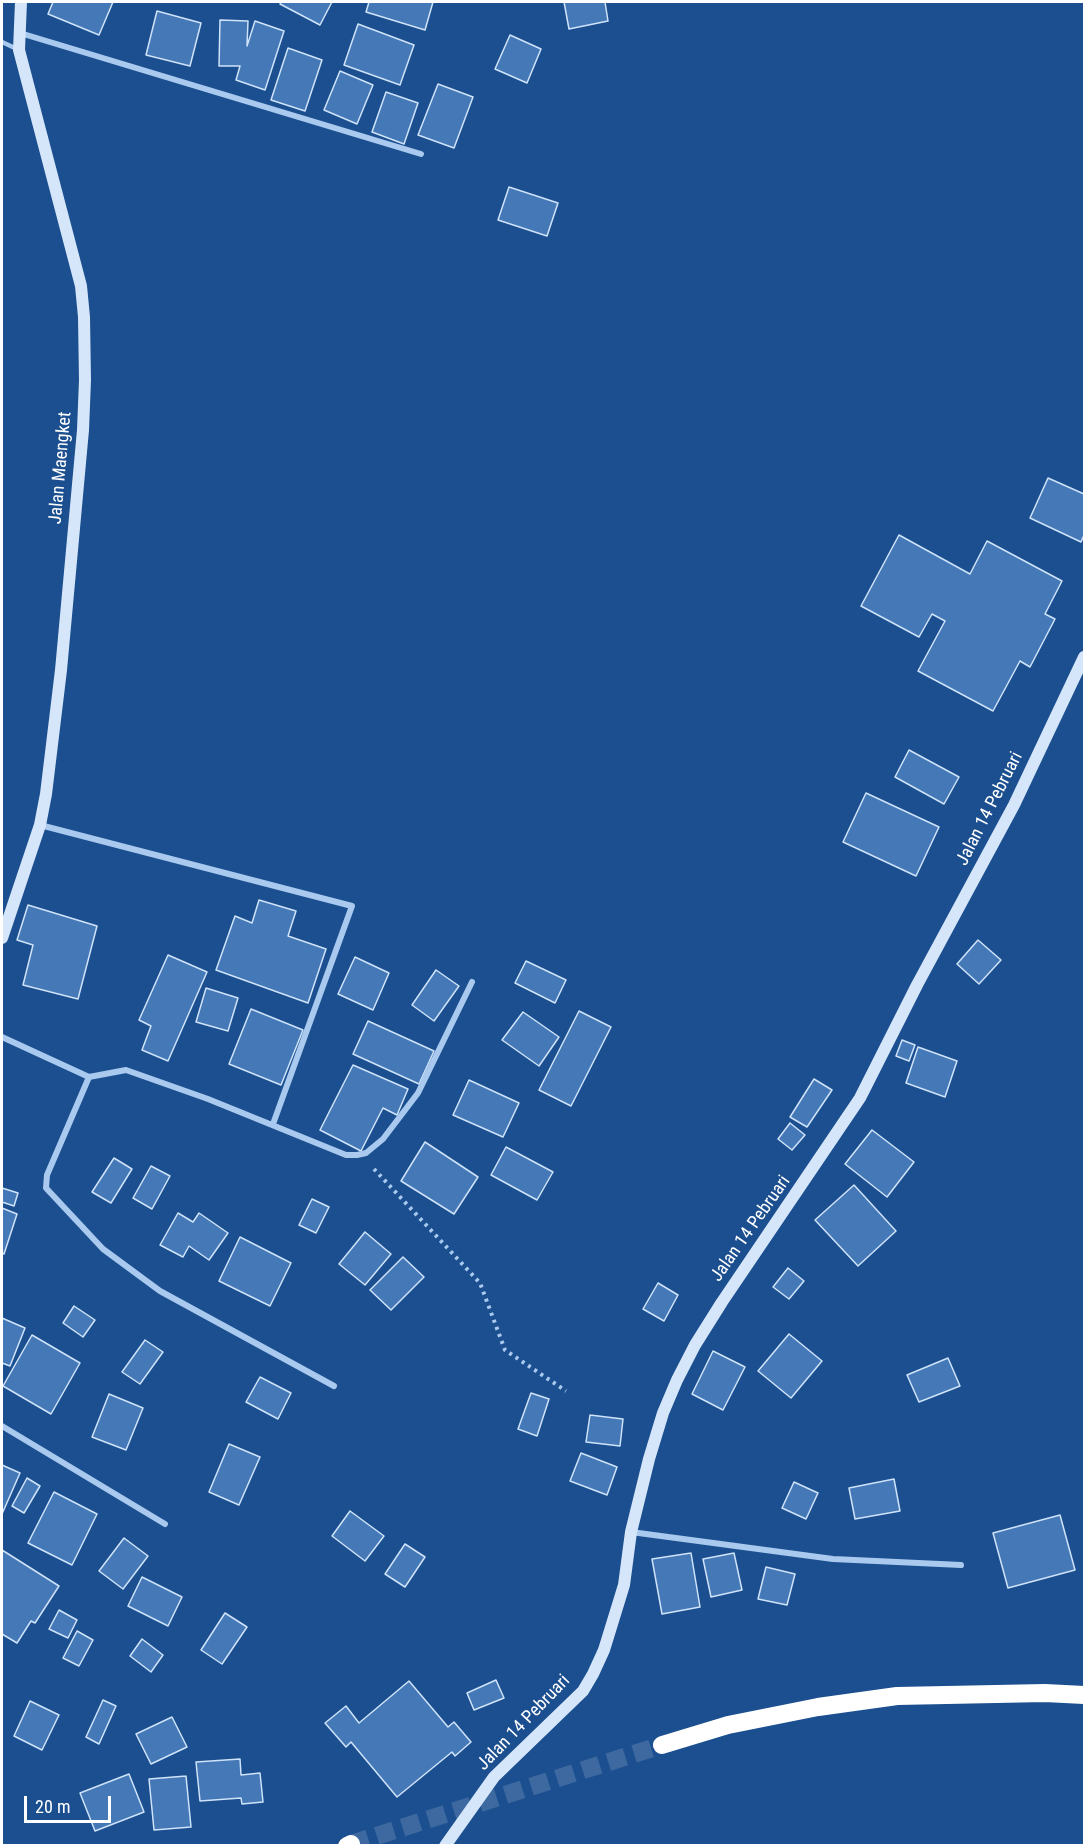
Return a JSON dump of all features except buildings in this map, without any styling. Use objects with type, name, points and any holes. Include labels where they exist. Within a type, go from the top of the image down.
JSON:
[{"type":"highway","points":[[662,1745],[728,1725],[818,1707],[897,1696],[1045,1693],[1084,1695]]},
{"type":"main road","name":"Jalan Maengket","points":[[2,936],[40,825],[46,794],[61,670],[82,441],[85,380],[81,286],[19,50],[21,2]]},
{"type":"main road","name":"Jalan 14 Pebruari","points":[[448,1841],[494,1777],[583,1691],[593,1674],[604,1650],[624,1585],[632,1532],[649,1459],[663,1413],[690,1354],[722,1302],[860,1098],[917,985],[1014,805],[1084,657]]},
{"type":"street","points":[[18,32],[421,154]]},
{"type":"street","points":[[40,825],[352,906],[273,1125]]},
{"type":"street","points":[[2,1037],[89,1077],[126,1070],[208,1099],[346,1155],[361,1155],[383,1139],[418,1093],[472,982]]},
{"type":"street","points":[[89,1077],[47,1175],[46,1188],[97,1242],[142,1278],[186,1307],[334,1386]]},
{"type":"street","points":[[2,1426],[165,1524]]},
{"type":"street","points":[[632,1532],[833,1559],[961,1564]]},
{"type":"lane","points":[[2,42],[19,50]]},
{"type":"path","points":[[361,1155],[480,1283],[505,1350],[566,1391]]},
{"type":"tunnel","points":[[351,1844],[662,1745]]}]
